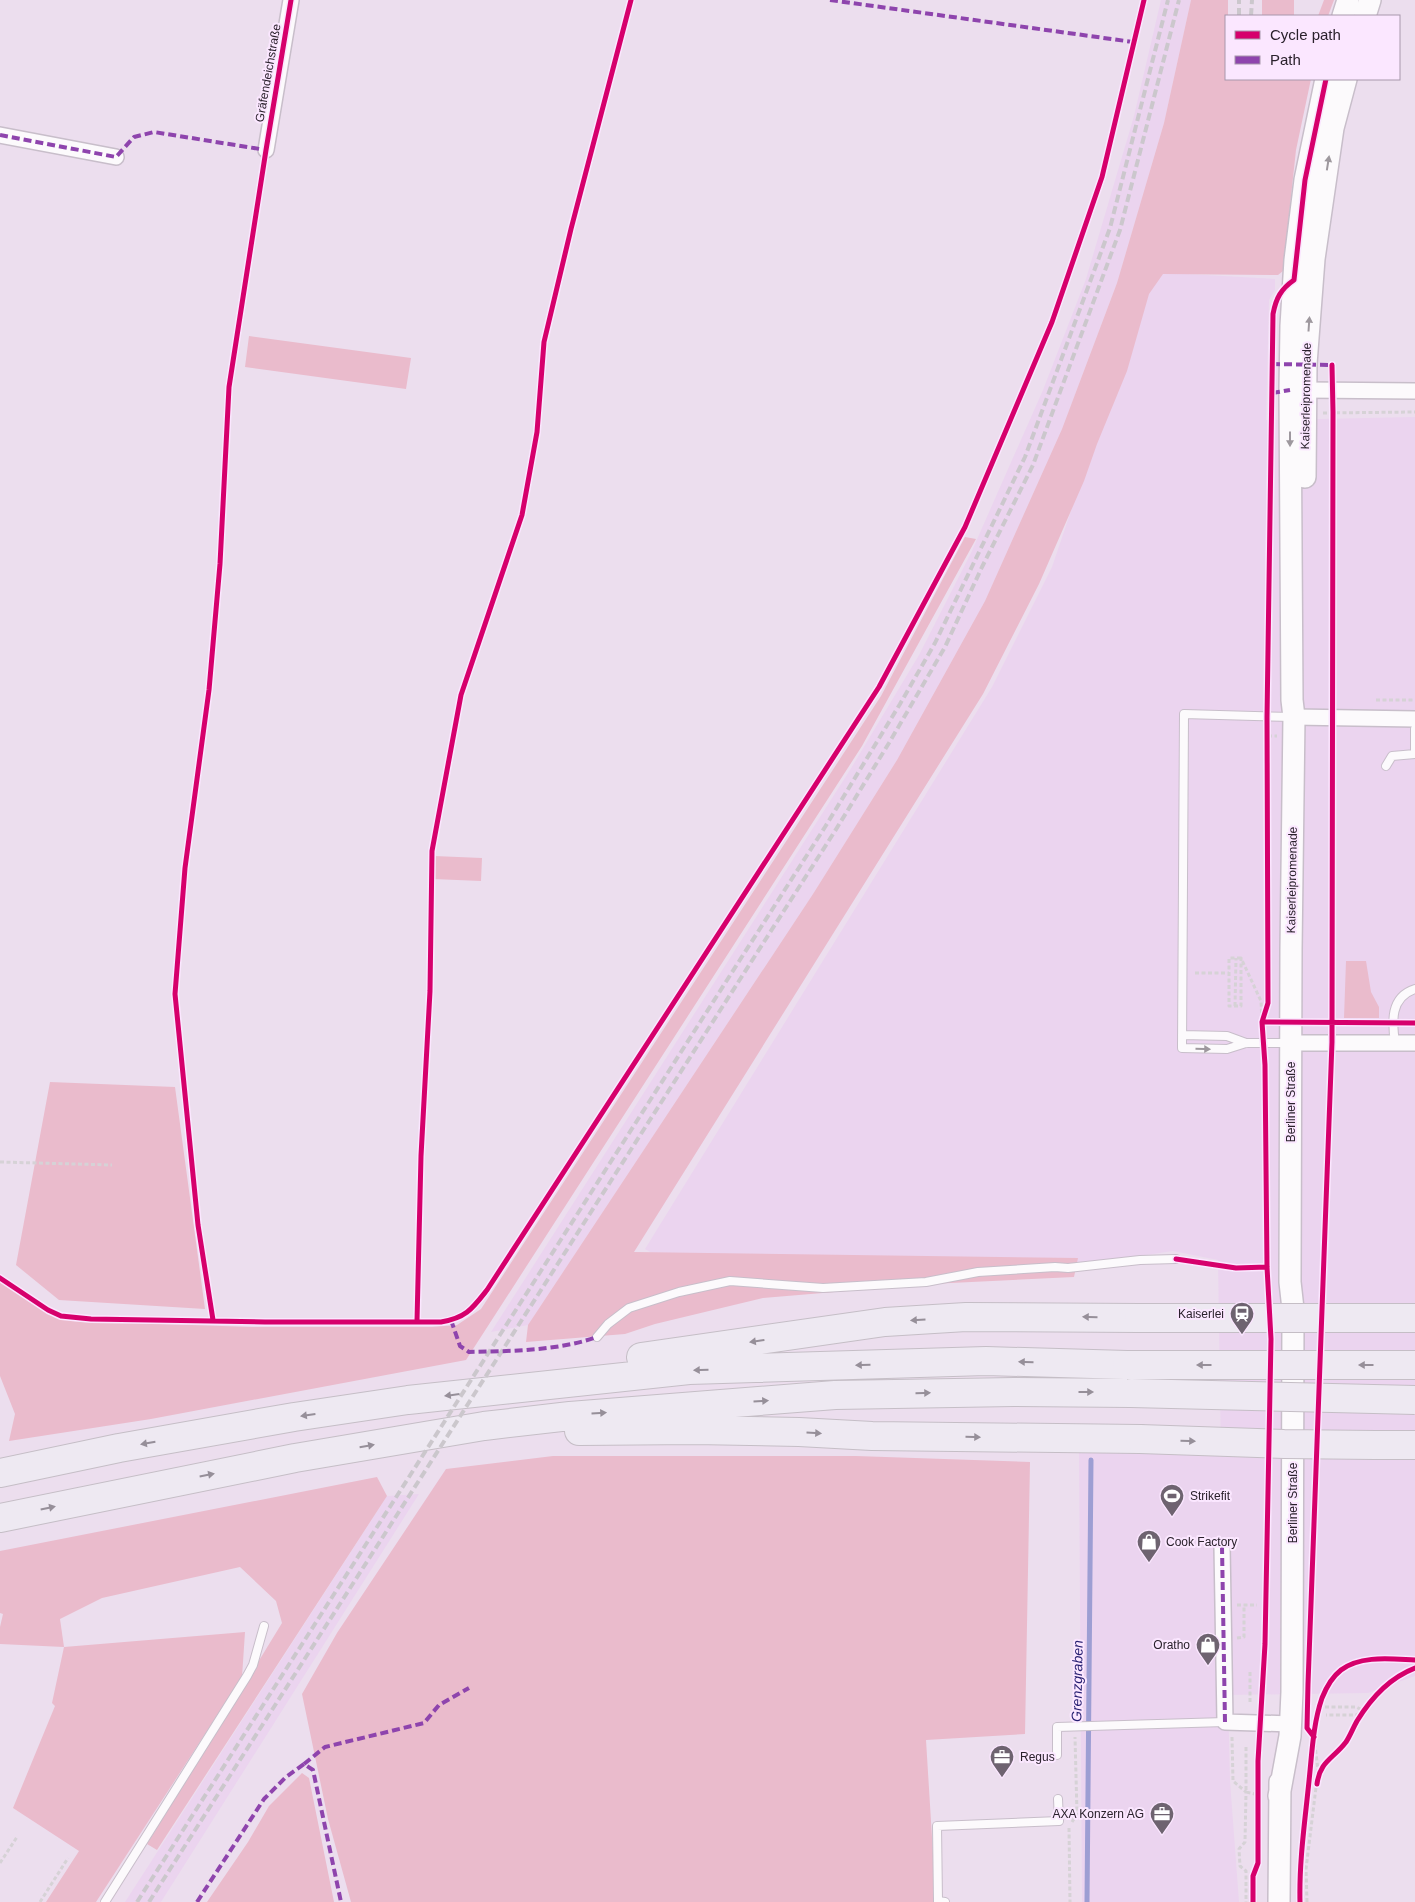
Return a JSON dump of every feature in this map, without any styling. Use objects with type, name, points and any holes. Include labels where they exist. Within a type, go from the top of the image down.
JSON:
[{"type":"highway","points":[[495,1390],[614,1361],[885,1322],[966,1317],[1415,1318]]},
{"type":"highway","points":[[0,1473],[119,1448],[294,1417],[408,1400],[689,1370],[986,1361],[1127,1364],[1415,1365]]},
{"type":"highway","points":[[0,1518],[286,1460],[498,1424],[570,1416],[835,1395],[1014,1392],[1131,1393],[1415,1400]]},
{"type":"highway","points":[[498,1424],[589,1432],[695,1430],[799,1432],[872,1436],[1415,1445]]},
{"type":"main road","points":[[1342,15],[1348,0]]},
{"type":"main road","points":[[1365,15],[1370,0]]},
{"type":"main road","name":"Kaiserleipromenade","points":[[1291,1043],[1294,717],[1292,684],[1298,390],[1291,326],[1295,260],[1305,180],[1326,80]]},
{"type":"main road","name":"Kaiserleipromenade","points":[[1294,717],[1300,700],[1302,678],[1306,413],[1298,390],[1333,128],[1346,80]]},
{"type":"main road","name":"Berliner Straße","points":[[1279,1902],[1269,1796],[1286,1724],[1293,1308],[1290,1282],[1291,1043]]},
{"type":"street","name":"Gräfendeichstraße","points":[[266,150],[291,0]]},
{"type":"street","points":[[0,135],[116,157]]},
{"type":"street","points":[[1298,390],[1415,391]]},
{"type":"street","points":[[1294,717],[1415,719]]},
{"type":"street","points":[[1291,1043],[1415,1043]]},
{"type":"street","points":[[1222,1546],[1229,1722],[1286,1724]]},
{"type":"lane","points":[[1291,1043],[1246,1043],[1227,1049],[1182,1048],[1184,973],[1184,714],[1294,717]]},
{"type":"lane","points":[[1386,766],[1392,756],[1415,754],[1415,729]]},
{"type":"lane","points":[[1395,1043],[1392,1023],[1396,1006],[1405,992],[1415,989]]},
{"type":"lane","points":[[1182,1035],[1227,1036],[1246,1043]]},
{"type":"lane","points":[[597,1337],[608,1324],[629,1308],[679,1292],[730,1281],[822,1288],[926,1282],[978,1272],[1055,1267],[1068,1268],[1140,1260],[1176,1259]]},
{"type":"lane","points":[[105,1902],[247,1676],[253,1665],[264,1626]]},
{"type":"lane","points":[[1056,1755],[1057,1727],[1229,1722]]},
{"type":"lane","points":[[945,1902],[938,1901],[937,1826],[1059,1821],[1058,1799]]},
{"type":"path","points":[[1306,413],[1415,412]]},
{"type":"path","points":[[1229,958],[1242,958],[1241,1006],[1229,1006],[1229,958]]},
{"type":"path","points":[[1236,958],[1236,1006]]},
{"type":"path","points":[[1242,958],[1261,1001],[1262,1022]]},
{"type":"path","points":[[1184,973],[1229,973]]},
{"type":"path","points":[[1332,1023],[1415,1023]]},
{"type":"path","points":[[0,1162],[112,1166]]},
{"type":"path","points":[[1233,1605],[1257,1605]]},
{"type":"path","points":[[1244,1605],[1244,1623]]},
{"type":"path","points":[[1318,1771],[1347,1740],[1364,1711],[1388,1683],[1415,1668]]},
{"type":"path","points":[[1250,1672],[1250,1703]]},
{"type":"path","points":[[1322,1699],[1323,1707],[1356,1707],[1364,1711]]},
{"type":"path","points":[[1326,1715],[1356,1715],[1364,1711]]},
{"type":"path","points":[[1229,1722],[1233,1781],[1246,1792],[1269,1796]]},
{"type":"path","points":[[1070,1902],[1069,1828],[1077,1814],[1078,1726]]},
{"type":"path","points":[[1311,1765],[1315,1729]]},
{"type":"path","points":[[1307,1902],[1306,1869],[1318,1771],[1314,1737]]},
{"type":"path","points":[[1246,1747],[1245,1842],[1239,1849],[1240,1866],[1246,1871],[1246,1902]]},
{"type":"path","points":[[1258,1804],[1269,1796]]},
{"type":"path","points":[[0,1863],[17,1837]]},
{"type":"path","points":[[1299,1876],[1301,1857]]},
{"type":"path","points":[[40,1902],[68,1858]]},
{"type":"shaded area","points":[[1161,0],[1191,0],[1164,123],[1117,283],[1062,429],[985,601],[897,760],[813,894],[528,1325],[491,1332],[850,770],[919,655],[971,553],[1043,390],[1086,279],[1134,116]]},
{"type":"shaded area","points":[[1191,0],[1228,0],[1228,15],[1225,15],[1225,80],[1311,80],[1296,150],[1283,271],[1278,275],[1163,274],[1149,294],[1127,371],[1084,481],[1039,584],[983,694],[634,1252],[1078,1258],[1074,1277],[930,1284],[763,1298],[655,1324],[625,1334],[526,1342],[528,1325],[813,894],[897,760],[985,601],[1062,429],[1117,283],[1164,123]]},
{"type":"shaded area","points":[[1262,0],[1294,0],[1294,15],[1262,15]]},
{"type":"shaded area","points":[[1324,0],[1334,0],[1328,15],[1318,15]]},
{"type":"shaded area","points":[[1152,272],[1275,279],[1275,290],[1269,300],[1266,420],[1415,417],[1415,1676],[1368,1693],[1228,1695],[1230,1781],[1239,1902],[1082,1902],[1079,1452],[1221,1455],[1218,1260],[1173,1251],[1077,1265],[678,1269],[645,1249],[992,687],[1052,567]]},
{"type":"shaded area","points":[[249,336],[411,358],[406,389],[245,367]]},
{"type":"shaded area","points":[[965,537],[976,539],[862,746],[466,1360],[151,1419],[9,1441],[15,1414],[0,1376],[0,1281],[50,1315],[71,1321],[252,1327],[432,1327],[457,1325],[481,1309],[881,696]]},
{"type":"shaded area","points":[[434,856],[482,858],[481,881],[433,879]]},
{"type":"shaded area","points":[[1346,961],[1366,961],[1371,992],[1379,1007],[1379,1018],[1344,1018]]},
{"type":"shaded area","points":[[50,1082],[175,1087],[205,1309],[59,1300],[16,1265]]},
{"type":"shaded area","points":[[553,1456],[856,1456],[1030,1462],[1025,1734],[926,1740],[936,1902],[351,1902],[328,1819],[302,1694],[337,1633],[446,1469]]},
{"type":"shaded area","points":[[377,1477],[387,1496],[157,1850],[147,1844],[282,1623],[276,1601],[240,1567],[102,1598],[60,1619],[64,1647],[0,1644],[0,1627],[3,1614],[0,1613],[0,1551]]},
{"type":"shaded area","points":[[419,1494],[161,1902],[125,1902],[387,1496]]},
{"type":"shaded area","points":[[245,1632],[242,1677],[96,1902],[46,1902],[79,1851],[13,1808],[55,1706],[52,1703],[64,1647]]},
{"type":"shaded area","points":[[302,1773],[309,1778],[334,1902],[207,1902],[248,1842],[269,1806]]},
{"type":"waterway","name":"Grenzgraben","points":[[1087,1902],[1091,1460]]},
{"type":"railway","points":[[137,1902],[825,827],[935,643],[1025,457],[1110,228],[1168,0]]},
{"type":"railway","points":[[149,1902],[835,831],[945,647],[982,567],[1033,465],[1120,230],[1179,0]]},
{"type":"railway","points":[[1239,0],[1239,15]]},
{"type":"railway","points":[[1251,15],[1252,0]]},
{"type":"marked path","points":[[830,0],[1133,42]]},
{"type":"marked path","points":[[0,135],[116,157],[134,137],[154,132],[266,150],[265,153]]},
{"type":"marked path","points":[[1272,364],[1332,365],[1332,368]]},
{"type":"marked path","points":[[1272,393],[1290,390]]},
{"type":"marked path","points":[[451,1320],[460,1346],[469,1352],[550,1348],[597,1337]]},
{"type":"marked path","points":[[1222,1546],[1225,1722]]},
{"type":"marked path","points":[[304,1764],[325,1747],[424,1723],[439,1705],[469,1688]]},
{"type":"marked path","points":[[197,1902],[264,1799],[286,1777],[304,1764],[313,1770],[341,1902]]},
{"type":"cycle path","points":[[213,1320],[198,1225],[175,994],[185,868],[209,690],[220,564],[229,387],[291,0]]},
{"type":"cycle path","points":[[417,1321],[421,1156],[430,991],[432,851],[461,695],[522,515],[537,432],[544,342],[571,229],[631,0]]},
{"type":"cycle path","points":[[0,1278],[48,1310],[61,1316],[91,1319],[265,1322],[441,1322],[463,1315],[477,1302],[487,1290],[879,687],[965,527],[1052,322],[1102,177],[1144,0]]},
{"type":"cycle path","points":[[1253,1902],[1253,1876],[1258,1863],[1258,1761],[1265,1644],[1271,1339],[1267,1267],[1265,1065],[1262,1022],[1268,1003],[1267,717],[1273,314],[1280,294],[1294,280],[1305,180],[1326,80]]},
{"type":"cycle path","points":[[1314,1737],[1307,1728],[1308,1684],[1332,1042],[1332,365]]},
{"type":"cycle path","points":[[1262,1022],[1415,1023]]},
{"type":"cycle path","points":[[1176,1259],[1236,1268],[1267,1267]]},
{"type":"cycle path","points":[[1300,1902],[1301,1856],[1313,1739],[1319,1708],[1325,1690],[1332,1679],[1349,1665],[1376,1659],[1415,1660]]},
{"type":"cycle path","points":[[1317,1784],[1324,1765],[1346,1742],[1368,1704],[1389,1683],[1415,1668]]},
{"type":"place","name":"Kaiserlei","points":[[1242,1335]]},
{"type":"place","name":"Strikefit","points":[[1172,1517]]},
{"type":"place","name":"Cook Factory","points":[[1149,1563]]},
{"type":"place","name":"Oratho","points":[[1208,1666]]},
{"type":"place","name":"Regus","points":[[1002,1778]]},
{"type":"place","name":"AXA Konzern AG","points":[[1162,1835]]}]
